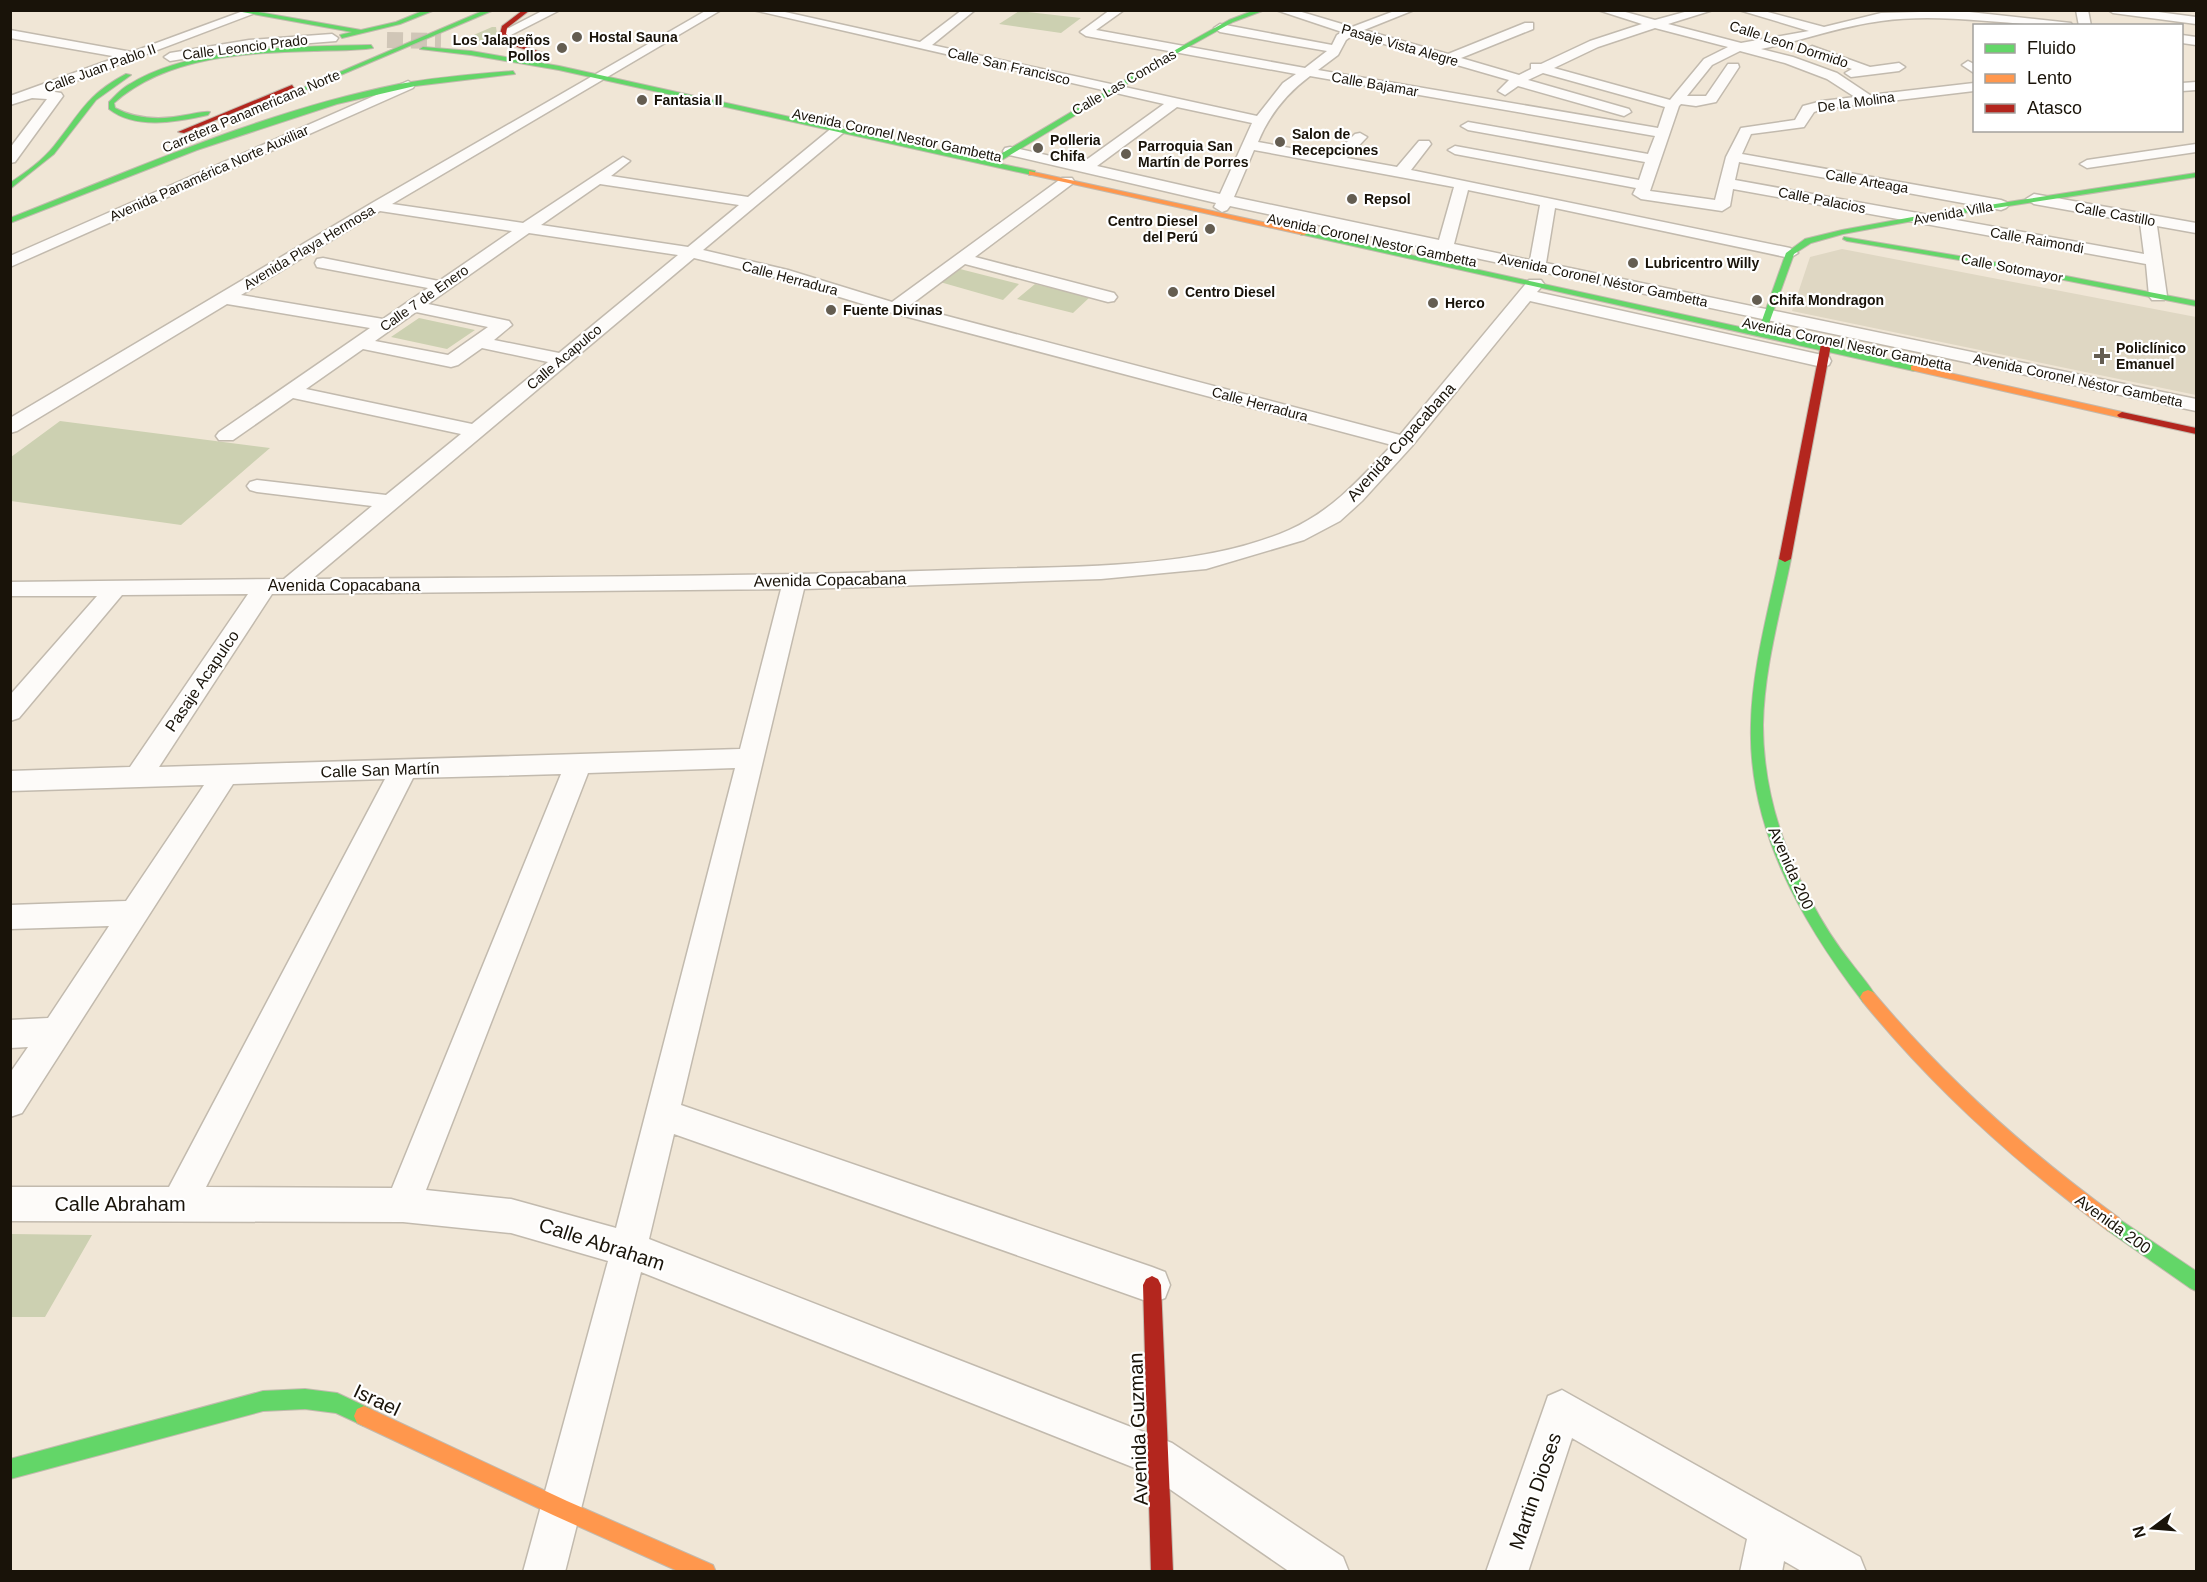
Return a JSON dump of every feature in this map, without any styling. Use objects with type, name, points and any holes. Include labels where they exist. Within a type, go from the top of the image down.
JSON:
[{"type":"main road","points":[[234,10],[363,32]]},
{"type":"main road","points":[[275,10],[384,34]]},
{"type":"main road","name":"Calle Leoncio Prado","points":[[308,42],[363,32],[384,34],[432,10]]},
{"type":"main road","name":"Carretera Panamericana Norte","points":[[174,135],[477,10]]},
{"type":"main road","name":"Carretera Panamericana Norte","points":[[10,212],[491,10]]},
{"type":"main road","points":[[527,10],[504,27],[503,34],[518,46],[548,57]]},
{"type":"main road","name":"Calle Las Conchas","points":[[1000,157],[1112,88],[1220,28],[1257,11]]},
{"type":"main road","points":[[10,186],[55,148],[91,97],[122,78],[162,61],[231,49],[384,34]]},
{"type":"main road","points":[[441,41],[548,57]]},
{"type":"main road","points":[[273,95],[212,112],[170,119],[125,117],[111,109],[111,103],[117,96],[132,86],[170,70],[203,61],[269,52],[371,48]]},
{"type":"main road","points":[[423,49],[516,60],[605,75]]},
{"type":"main road","name":"Avenida Coronel Nestor Gambetta","points":[[548,57],[605,75],[838,130],[1000,157]]},
{"type":"main road","points":[[10,221],[230,137],[349,98],[408,85],[504,74],[605,75]]},
{"type":"main road","name":"Avenida Coronel Nestor Gambetta","points":[[605,75],[1000,157],[1533,282]]},
{"type":"main road","name":"Avenida Villa","points":[[1790,253],[1802,244],[1826,236],[1918,218],[2196,175]]},
{"type":"main road","name":"Calle Sotomayor","points":[[1826,236],[1983,262],[2196,304]]},
{"type":"main road","name":"Avenida Coronel Nestor Gambetta","points":[[1444,251],[1766,320]]},
{"type":"main road","points":[[1766,320],[1790,253]]},
{"type":"main road","name":"Avenida Coronel Nestor Gambetta","points":[[1826,344],[2196,420]]},
{"type":"main road","name":"Avenida Coronel Nestor Gambetta","points":[[1826,344],[2196,431]]},
{"type":"main road","name":"Avenida 200","points":[[1826,344],[1767,653],[1757,724],[1758,770],[1767,815],[1801,898],[1848,973],[1894,1030],[1968,1108],[2056,1183],[2196,1282]]},
{"type":"main road","name":"Avenida Guzman","points":[[1152,1286],[1162,1572]]},
{"type":"main road","name":"Israel","points":[[10,1468],[263,1401],[305,1399],[337,1403],[560,1508],[706,1572]]},
{"type":"street","points":[[503,34],[555,10]]},
{"type":"street","name":"Avenida Playa Hermosa","points":[[10,427],[377,206],[716,10]]},
{"type":"street","name":"Calle San Francisco","points":[[758,10],[1260,121]]},
{"type":"street","points":[[922,46],[970,10]]},
{"type":"street","name":"Calle Bajamar","points":[[1119,10],[1086,32],[1484,103],[1664,129]]},
{"type":"street","name":"Pasaje Vista Alegre","points":[[1281,10],[1517,80],[1664,129]]},
{"type":"street","points":[[1223,203],[1260,121],[1288,86],[1335,49],[1341,38],[1351,31],[1409,10]]},
{"type":"street","points":[[1603,10],[1790,60],[1832,76],[1867,99]]},
{"type":"street","name":"Calle Leon Dormido","points":[[1674,10],[1716,21]]},
{"type":"street","points":[[1447,164],[1484,103],[1517,80],[1594,44],[1654,24],[1708,10]]},
{"type":"street","points":[[1744,10],[1822,30]]},
{"type":"street","points":[[2113,10],[2151,20],[2196,21]]},
{"type":"street","name":"Calle Juan Pablo II","points":[[10,100],[254,12]]},
{"type":"street","points":[[1790,253],[1719,222],[1641,194],[1678,95],[1708,62],[1738,46],[1758,46],[1881,17],[2020,19],[2054,24]]},
{"type":"street","points":[[1448,59],[1529,26]]},
{"type":"street","points":[[1220,28],[1335,49]]},
{"type":"street","name":"Calle Leon Dormido","points":[[1751,31],[1785,40],[1867,70]]},
{"type":"street","points":[[10,34],[162,61]]},
{"type":"street","name":"Calle Leoncio Prado","points":[[162,61],[240,45],[332,38]]},
{"type":"street","points":[[1477,48],[1499,55]]},
{"type":"street","points":[[1568,58],[1587,63]]},
{"type":"street","points":[[1521,62],[1543,69],[1678,95],[1696,102],[1711,99],[1733,67]]},
{"type":"street","points":[[1832,76],[1899,67]]},
{"type":"street","points":[[1941,84],[1973,75]]},
{"type":"street","points":[[1941,84],[1965,104]]},
{"type":"street","name":"De la Molina","points":[[1733,157],[1746,131],[1799,124],[1808,109],[1941,84],[1973,87]]},
{"type":"street","name":"Avenida Panamérica Norte Auxiliar","points":[[10,262],[408,85]]},
{"type":"street","points":[[1850,88],[1873,85]]},
{"type":"street","points":[[10,91],[56,96],[10,159]]},
{"type":"street","points":[[1094,173],[1175,102]]},
{"type":"street","points":[[1468,126],[1653,159]]},
{"type":"street","name":"Calle Acapulco","points":[[291,585],[838,130]]},
{"type":"street","points":[[1337,160],[1360,137]]},
{"type":"street","points":[[1401,172],[1424,144]]},
{"type":"street","points":[[1249,145],[1401,172],[1447,164],[1512,178],[1644,185]]},
{"type":"street","points":[[2087,164],[2196,148]]},
{"type":"street","name":"Avenida Coronel Néstor Gambetta","points":[[1000,157],[1064,172],[1094,173],[1444,251],[1533,282],[1766,320],[1826,344],[2196,405]]},
{"type":"street","points":[[1719,222],[1733,157]]},
{"type":"street","name":"Calle Arteaga","points":[[1733,157],[2001,205]]},
{"type":"street","name":"Calle 7 de Enero","points":[[226,436],[623,160]]},
{"type":"street","points":[[1447,164],[1462,184]]},
{"type":"street","points":[[895,308],[964,260],[1064,172]]},
{"type":"street","points":[[10,180],[27,174]]},
{"type":"street","points":[[1462,184],[1512,178],[1548,202],[1719,222]]},
{"type":"street","points":[[598,179],[750,202]]},
{"type":"street","name":"Calle Palacios","points":[[1726,183],[1918,218]]},
{"type":"street","points":[[1444,251],[1462,184]]},
{"type":"street","name":"Calle Castillo","points":[[2034,200],[2196,228]]},
{"type":"street","points":[[1548,202],[1533,282],[1826,344]]},
{"type":"street","name":"Calle Herradura","points":[[377,206],[690,252],[782,274],[895,308],[1405,442]]},
{"type":"street","name":"Calle Raimondi","points":[[1918,218],[2155,261]]},
{"type":"street","points":[[2148,220],[2158,296]]},
{"type":"street","points":[[964,260],[1108,297]]},
{"type":"street","points":[[322,263],[441,286]]},
{"type":"street","name":"Avenida Copacabana","points":[[10,589],[794,582],[1101,572],[1206,562],[1296,535],[1332,516],[1355,497],[1405,442],[1533,282]]},
{"type":"street","points":[[225,298],[384,326]]},
{"type":"street","points":[[359,343],[451,361],[503,325],[412,306]]},
{"type":"street","points":[[479,342],[562,359]]},
{"type":"street","points":[[291,392],[476,431]]},
{"type":"street","points":[[257,486],[390,502]]},
{"type":"street","points":[[544,1572],[628,1249],[794,582]]},
{"type":"street","name":"Pasaje Acapulco","points":[[138,777],[266,585]]},
{"type":"street","points":[[10,712],[117,587]]},
{"type":"street","name":"Calle San Martín","points":[[10,781],[750,758]]},
{"type":"street","points":[[403,1205],[578,764]]},
{"type":"street","points":[[179,1204],[404,769]]},
{"type":"street","points":[[10,1102],[225,774]]},
{"type":"street","points":[[10,917],[134,913]]},
{"type":"street","points":[[10,1034],[58,1031]]},
{"type":"street","points":[[662,1114],[1152,1286]]},
{"type":"street","name":"Calle Abraham","points":[[10,1204],[403,1205],[511,1216],[628,1249],[1158,1457],[1328,1572]]},
{"type":"street","name":"Martin Dioses","points":[[1507,1572],[1562,1410],[1770,1528]]},
{"type":"street","points":[[1761,1572],[1770,1528],[1845,1572]]},
{"type":"shaded area","name":"Policlínico Emanuel","points":[[1842,249],[2196,317],[2196,395],[1792,311],[1810,257]]},
{"type":"green space","points":[[1019,11],[1081,18],[1061,33],[999,24]]},
{"type":"green space","points":[[496,27],[497,34],[506,46],[471,40],[469,37]]},
{"type":"green space","points":[[960,269],[1019,284],[1003,300],[940,282]]},
{"type":"green space","points":[[1035,284],[1090,297],[1073,313],[1017,299]]},
{"type":"green space","points":[[419,318],[475,330],[447,349],[391,337]]},
{"type":"green space","points":[[60,421],[270,448],[181,525],[11,501],[11,457]]},
{"type":"green space","points":[[11,1234],[92,1235],[45,1317],[11,1317]]},
{"type":"tunnel","points":[[387,40],[441,41]]},
{"type":"traffic: fast","points":[[234,10],[363,32]]},
{"type":"traffic: fast","points":[[342,36],[398,23],[432,10]]},
{"type":"traffic: fast","points":[[275,101],[491,10]]},
{"type":"traffic: fast","points":[[990,164],[1179,50],[1231,21],[1262,10]]},
{"type":"traffic: fast","points":[[208,113],[171,120],[147,120],[123,115],[112,109],[111,103],[132,85],[157,73],[186,64],[248,53],[371,47]]},
{"type":"traffic: fast","points":[[423,49],[471,53],[559,68],[1032,173]]},
{"type":"traffic: fast","points":[[10,221],[194,149],[335,102],[415,84],[513,73]]},
{"type":"traffic: fast","points":[[10,187],[52,153],[93,98],[128,75]]},
{"type":"traffic: fast","points":[[1764,326],[1790,253],[1808,241],[1842,232],[1918,218],[2196,175]]},
{"type":"traffic: fast","points":[[1304,233],[1914,368]]},
{"type":"traffic: fast","points":[[1847,239],[1983,262],[2196,304]]},
{"type":"traffic: fast","points":[[1785,559],[1758,705],[1758,762],[1764,799],[1774,835],[1805,904],[1824,937],[1868,997]]},
{"type":"traffic: fast","points":[[2113,1224],[2196,1282]]},
{"type":"traffic: fast","points":[[10,1469],[263,1401],[305,1399],[337,1403],[364,1416]]},
{"type":"traffic: slow","points":[[1032,173],[1304,233]]},
{"type":"traffic: slow","points":[[1914,368],[2122,415]]},
{"type":"traffic: slow","points":[[1868,997],[1923,1060],[1982,1119],[2046,1173],[2113,1224]]},
{"type":"traffic: slow","points":[[364,1416],[560,1508],[706,1572]]},
{"type":"traffic: jam","points":[[527,10],[504,27],[503,34],[516,45],[544,55]]},
{"type":"traffic: jam","points":[[182,132],[292,87]]},
{"type":"traffic: jam","points":[[1785,559],[1827,339]]},
{"type":"traffic: jam","points":[[2122,415],[2196,431]]},
{"type":"traffic: jam","points":[[1152,1285],[1162,1572]]},
{"type":"place","name":"Hostal Sauna","points":[[577,37]]},
{"type":"place","name":"Los Jalapeños Pollos","points":[[562,48]]},
{"type":"place","name":"Fantasia II","points":[[642,100]]},
{"type":"place","name":"Salon de Recepciones","points":[[1280,142]]},
{"type":"place","name":"Polleria Chifa","points":[[1038,148]]},
{"type":"place","name":"Parroquia San Martín de Porres","points":[[1126,154]]},
{"type":"place","name":"Repsol","points":[[1352,199]]},
{"type":"place","name":"Centro Diesel del Perú","points":[[1210,229]]},
{"type":"place","name":"Lubricentro Willy","points":[[1633,263]]},
{"type":"place","name":"Centro Diesel","points":[[1173,292]]},
{"type":"place","name":"Chifa Mondragon","points":[[1757,300]]},
{"type":"place","name":"Herco","points":[[1433,303]]},
{"type":"place","name":"Fuente Divinas","points":[[831,310]]},
{"type":"place","name":"Policlínico Emanuel","points":[[2102,356]]}]
